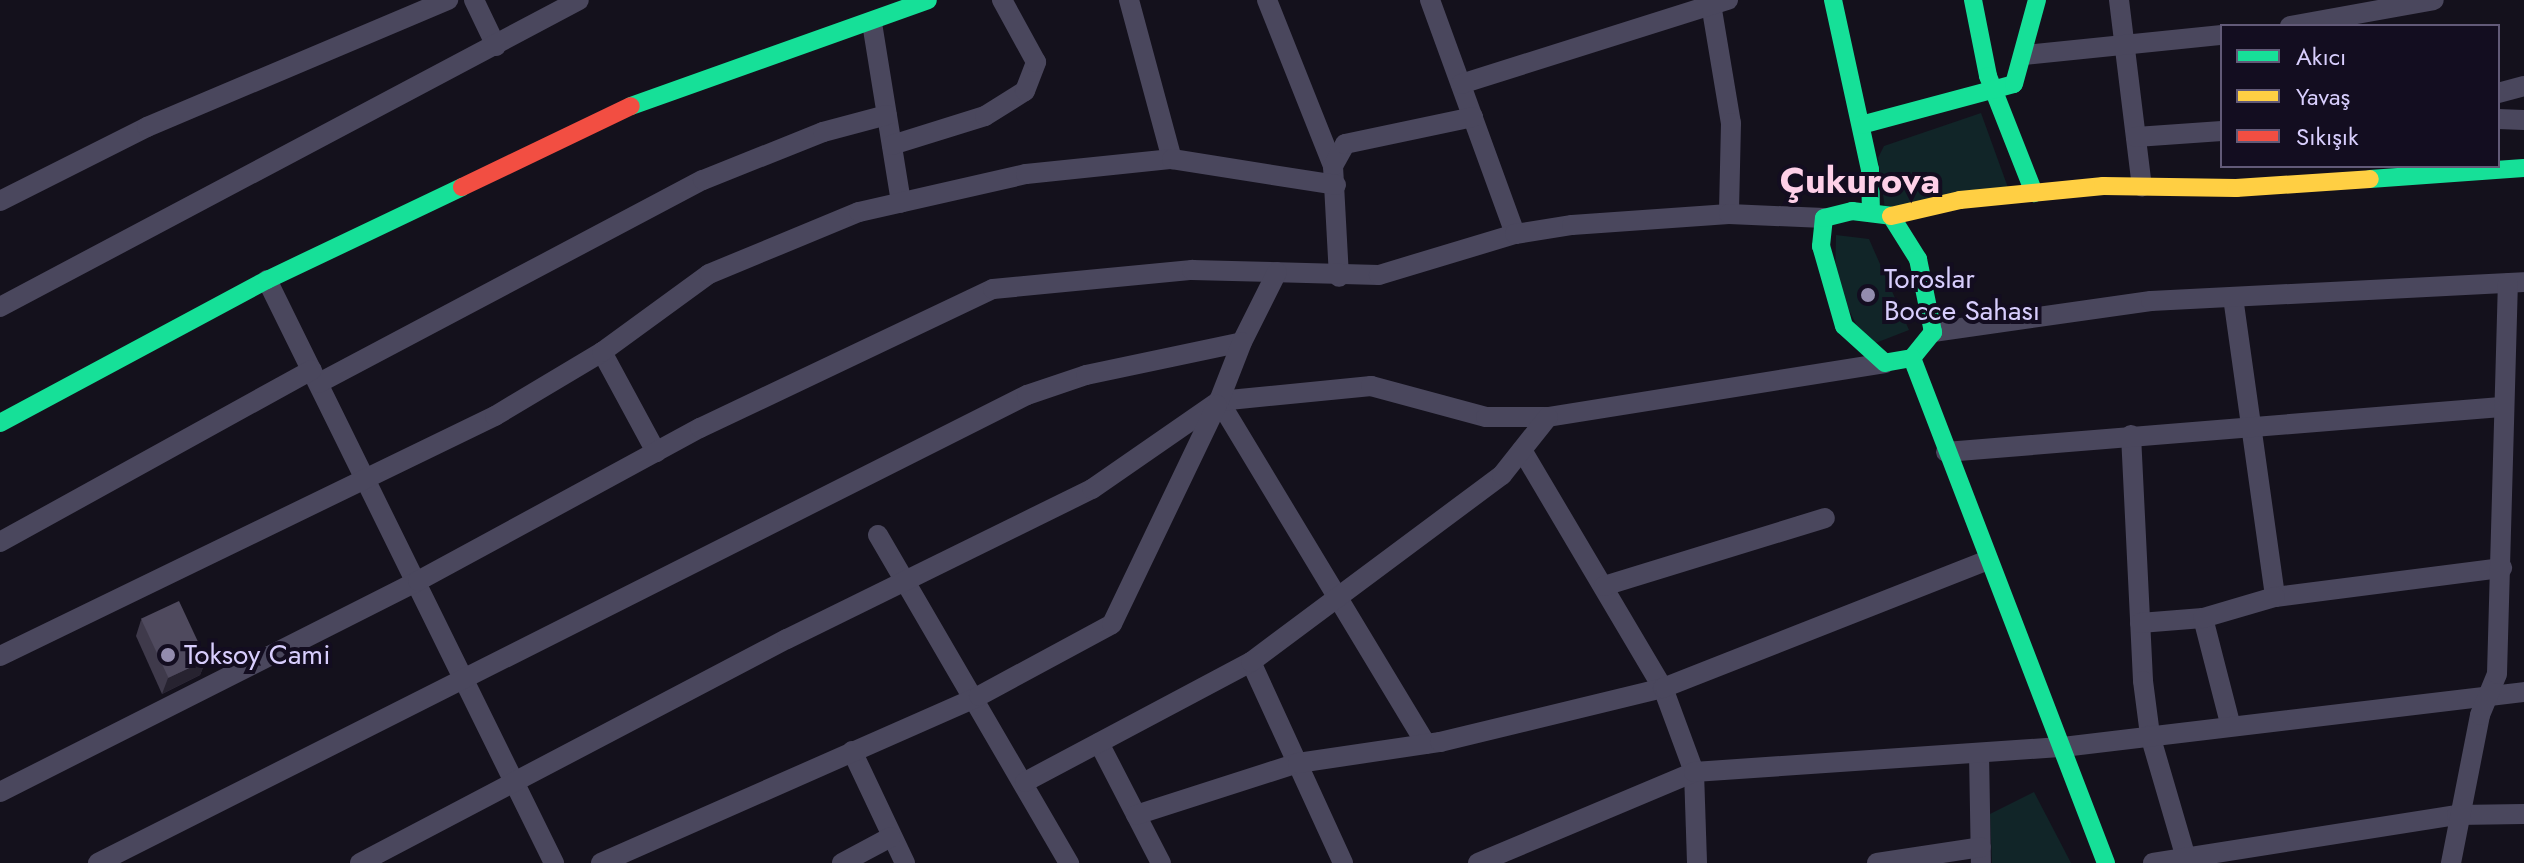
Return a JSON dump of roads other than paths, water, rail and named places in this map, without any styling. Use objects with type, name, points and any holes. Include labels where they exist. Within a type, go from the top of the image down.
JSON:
[{"type":"street","points":[[0,201],[147,127],[448,0]]},
{"type":"street","points":[[474,0],[496,46]]},
{"type":"street","points":[[0,307],[579,0]]},
{"type":"street","points":[[0,423],[267,280],[638,103],[872,23],[928,0]]},
{"type":"street","points":[[892,145],[985,116],[1025,91],[1036,62],[1002,0]]},
{"type":"street","points":[[1129,0],[1172,159]]},
{"type":"street","points":[[1267,0],[1334,175],[1339,277]]},
{"type":"street","points":[[1430,0],[1515,234]]},
{"type":"street","points":[[1833,0],[1861,125],[1871,212]]},
{"type":"street","points":[[1973,0],[1988,76],[1998,88],[2034,193]]},
{"type":"street","points":[[1861,125],[2014,84],[2037,0]]},
{"type":"street","points":[[2119,0],[2142,187]]},
{"type":"street","points":[[2301,24],[2434,0]]},
{"type":"street","points":[[1461,84],[1719,2],[1731,123],[1729,214]]},
{"type":"street","points":[[872,23],[901,203]]},
{"type":"street","points":[[2024,55],[2125,49],[2220,35]]},
{"type":"street","points":[[2500,92],[2524,86]]},
{"type":"street","points":[[0,542],[703,180],[823,132],[887,115]]},
{"type":"street","points":[[1334,175],[1345,144],[1473,117]]},
{"type":"street","points":[[2500,119],[2524,120]]},
{"type":"street","points":[[2136,137],[2220,131]]},
{"type":"street","points":[[0,656],[367,481],[602,352],[709,274],[901,203],[1026,174],[1172,159],[1334,175]]},
{"type":"street","points":[[0,792],[418,581],[656,452],[993,289],[1192,270],[1339,277],[1379,275],[1515,234],[1729,214],[1824,218],[1871,212],[1891,216],[2034,193],[2524,168]]},
{"type":"street","points":[[1891,216],[1918,259],[1933,332]]},
{"type":"street","points":[[1824,218],[1821,246],[1844,326],[1885,363]]},
{"type":"street","points":[[601,863],[979,696],[1112,624],[1277,272]]},
{"type":"street","points":[[267,280],[470,681],[519,781],[554,863]]},
{"type":"street","points":[[360,863],[906,580],[1092,489],[1219,401],[1371,386],[1486,417],[1548,417],[1912,358],[1933,332],[2233,297],[2516,282],[2501,407],[2502,568],[2497,674],[2488,696],[2457,815],[2451,863]]},
{"type":"street","points":[[2233,297],[2275,597]]},
{"type":"street","points":[[98,863],[470,681],[1027,395],[1086,375],[1242,342]]},
{"type":"street","points":[[602,352],[656,452]]},
{"type":"street","points":[[1912,358],[1985,561],[2063,747],[2106,863]]},
{"type":"street","points":[[1219,401],[1341,595],[1426,744]]},
{"type":"street","points":[[1946,452],[2249,424],[2501,407]]},
{"type":"street","points":[[1025,782],[1251,662],[1502,475],[1548,417]]},
{"type":"street","points":[[2131,435],[2140,623],[2150,735],[2186,858]]},
{"type":"street","points":[[1522,450],[1663,688],[1694,772],[1697,863]]},
{"type":"street","points":[[1604,586],[1825,518]]},
{"type":"street","points":[[878,535],[979,696],[1069,863]]},
{"type":"street","points":[[1136,815],[1298,763],[1426,744],[1663,688],[1985,561]]},
{"type":"street","points":[[2140,623],[2203,618],[2275,597],[2502,568]]},
{"type":"street","points":[[2203,618],[2230,723]]},
{"type":"street","points":[[1251,662],[1343,863]]},
{"type":"street","points":[[1478,863],[1694,772],[2063,747],[2230,723],[2524,692]]},
{"type":"street","points":[[1099,743],[1161,863]]},
{"type":"street","points":[[852,751],[905,863]]},
{"type":"street","points":[[1877,863],[1981,855],[1979,753]]},
{"type":"street","points":[[2153,863],[2457,815],[2524,814]]},
{"type":"street","points":[[842,863],[891,837]]},
{"type":"place","name":"Toroslar Bocce Sahası","points":[[1868,295]]},
{"type":"place","name":"Toksoy Cami","points":[[168,655]]},
{"type":"district","name":"Çukurova","points":[[1860,181]]}]
